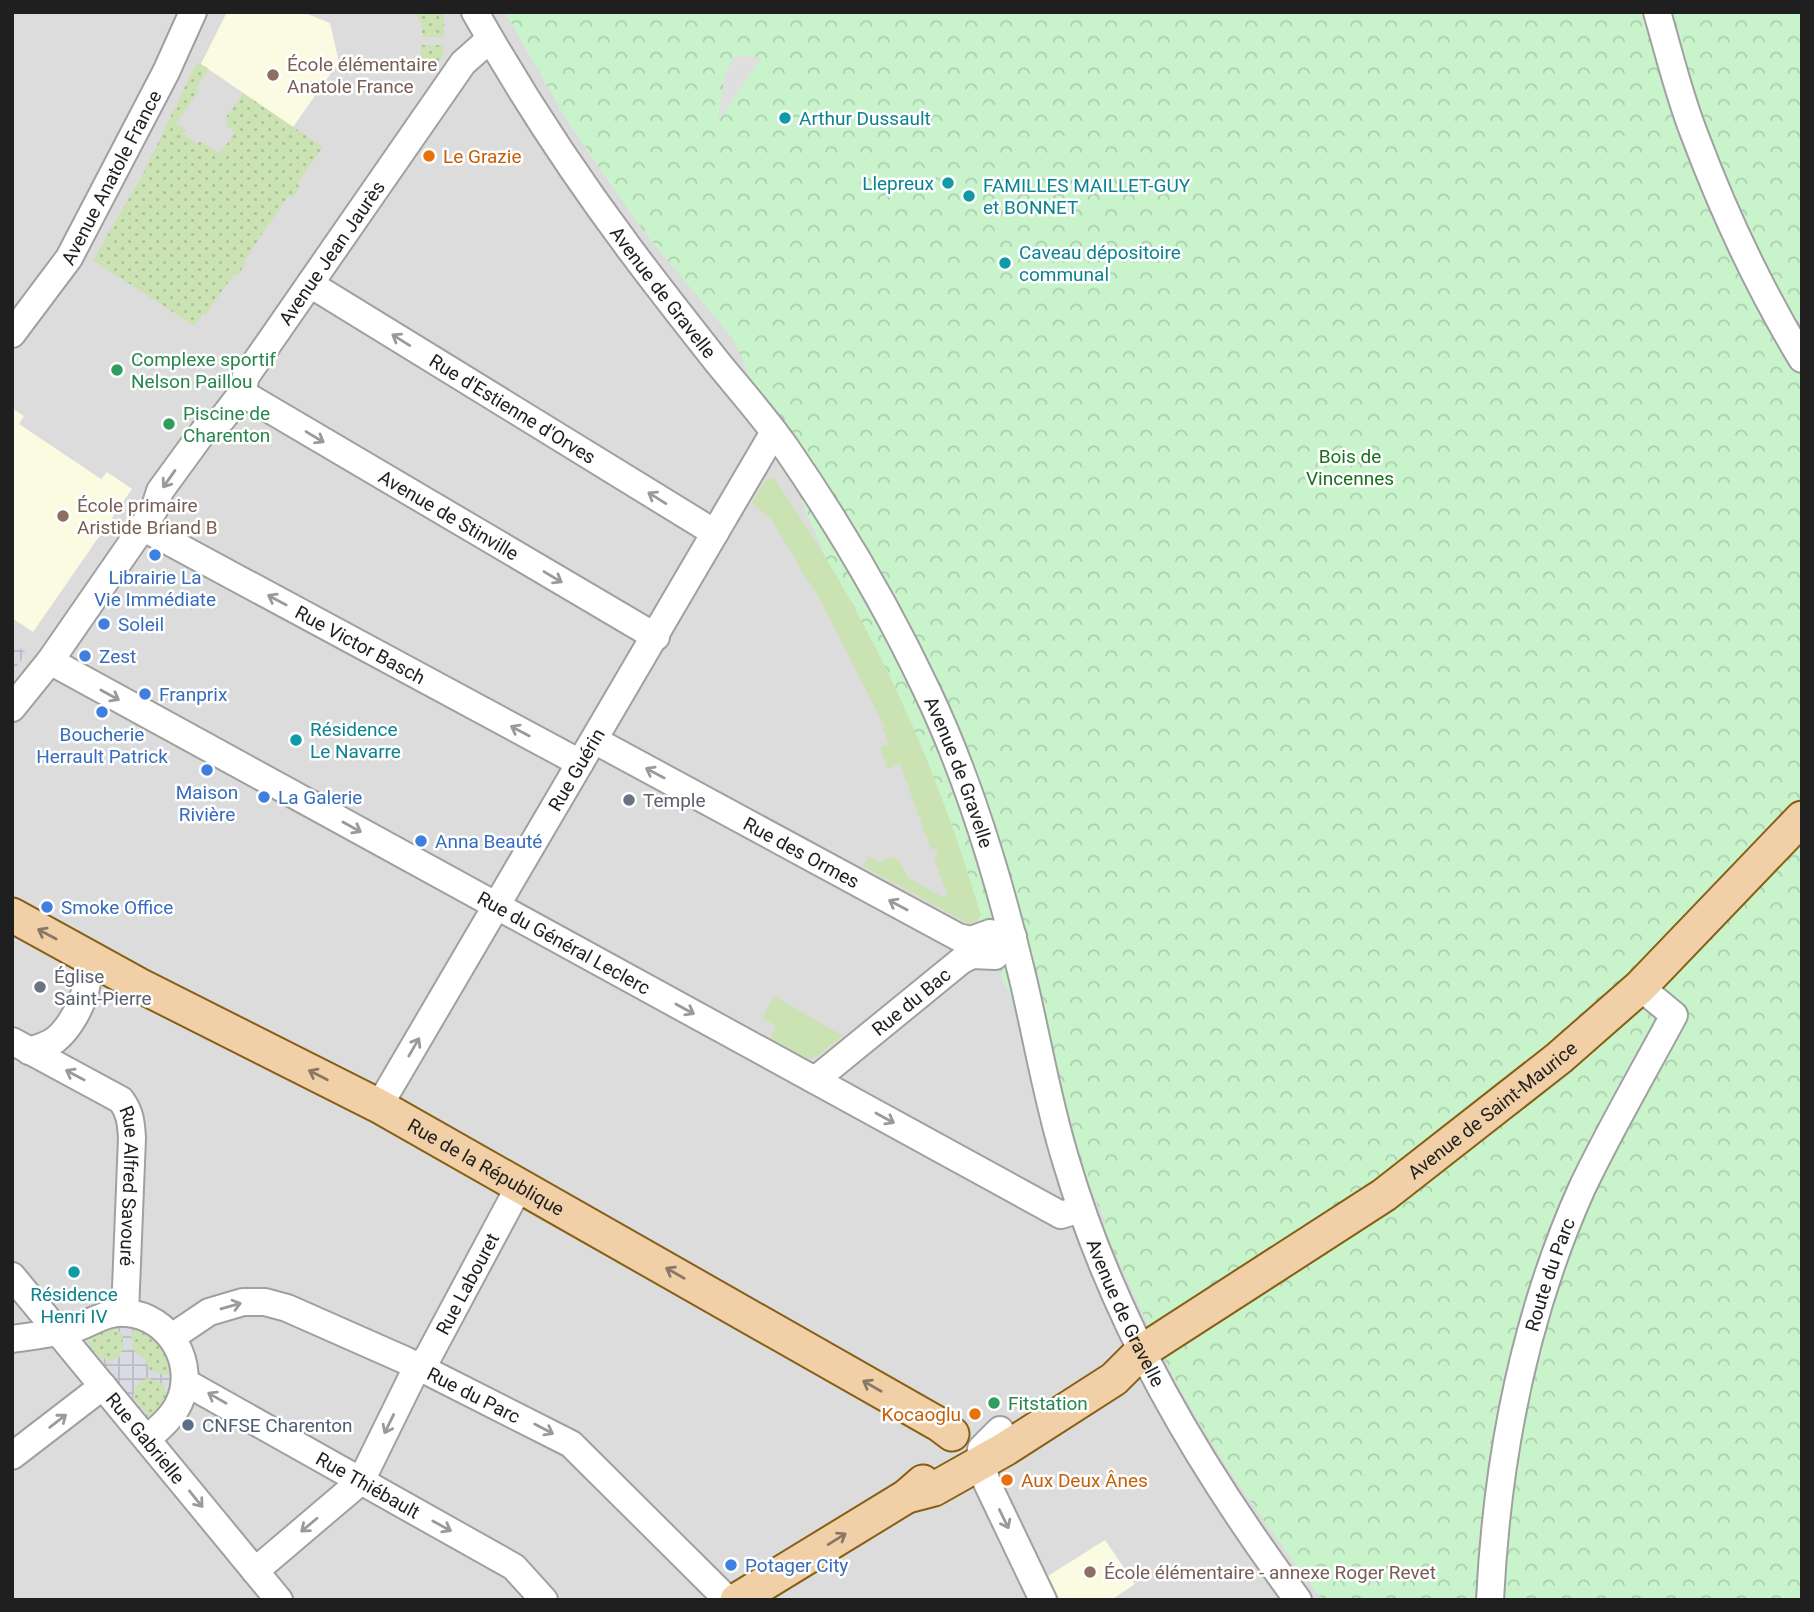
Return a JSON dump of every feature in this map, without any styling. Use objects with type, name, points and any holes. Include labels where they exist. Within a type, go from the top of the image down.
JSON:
[{"type":"main road","name":"Avenue de Saint-Maurice","points":[[907,1496],[929,1491],[982,1455],[1104,1363],[1141,1352],[1384,1195],[1559,1058],[1640,987],[1802,818]]},
{"type":"main road","name":"Rue de la République","points":[[12,915],[139,985],[379,1106],[940,1424],[951,1434]]},
{"type":"main road","points":[[737,1600],[907,1496],[948,1465],[953,1452],[951,1434],[976,1436],[982,1455]]},
{"type":"street","name":"Avenue Anatole France","points":[[12,334],[69,258],[166,72],[193,12]]},
{"type":"street","name":"Avenue de Gravelle","points":[[475,12],[548,134],[627,246],[774,432],[871,581],[929,694],[984,837],[1013,937],[1049,1099],[1081,1209],[1121,1309],[1163,1395],[1236,1513],[1298,1600]]},
{"type":"street","points":[[1657,12],[1694,135],[1749,264],[1775,315],[1802,359]]},
{"type":"street","name":"Avenue Jean Jaurès","points":[[12,708],[50,661],[154,510],[160,491],[202,432],[222,419],[236,401],[246,376],[463,63],[490,39]]},
{"type":"street","name":"Rue d'Estienne d'Orves","points":[[310,284],[715,533]]},
{"type":"street","name":"Avenue de Stinville","points":[[236,401],[656,637]]},
{"type":"street","name":"Rue Guérin","points":[[379,1106],[774,432]]},
{"type":"street","name":"Rue Victor Basch","points":[[142,527],[580,763]]},
{"type":"street","name":"Rue du Général Leclerc","points":[[50,661],[1061,1215],[1081,1209]]},
{"type":"street","name":"Rue des Ormes","points":[[594,740],[966,949]]},
{"type":"street","name":"Rue du Bac","points":[[815,1080],[966,949],[996,956],[1013,937]]},
{"type":"street","points":[[21,1046],[53,1042],[67,1027],[88,981],[88,964],[82,953]]},
{"type":"street","name":"Route du Parc","points":[[1490,1600],[1494,1528],[1515,1393],[1546,1282],[1582,1189],[1674,1015],[1640,987]]},
{"type":"street","name":"Rue Alfred Savouré","points":[[21,1046],[121,1100],[128,1108],[132,1138],[125,1313]]},
{"type":"street","name":"Rue Labouret","points":[[255,1570],[361,1481],[417,1367],[428,1357],[520,1185]]},
{"type":"street","name":"Rue Gabrielle","points":[[12,1276],[279,1600]]},
{"type":"street","name":"Rue du Parc","points":[[172,1337],[209,1312],[243,1302],[265,1302],[287,1308],[345,1332],[571,1444],[728,1600]]},
{"type":"street","points":[[12,1339],[75,1328],[103,1315],[125,1313],[153,1321],[172,1337],[183,1359],[185,1382],[178,1406],[147,1439]]},
{"type":"street","name":"Rue Thiébault","points":[[185,1382],[514,1567],[544,1600]]},
{"type":"street","points":[[12,1456],[103,1387]]},
{"type":"street","points":[[982,1455],[986,1483],[1043,1600]]},
{"type":"shaded area","points":[[12,12],[505,12],[568,122],[642,229],[741,348],[1113,1221],[1104,1227],[1148,1325],[1194,1412],[1241,1488],[1322,1600],[12,1600]]},
{"type":"shaded area","name":"École élémentaire Anatole France","points":[[227,12],[302,12],[330,23],[339,62],[293,127],[201,64]]},
{"type":"shaded area","points":[[734,57],[761,58],[718,122],[725,72]]},
{"type":"shaded area","name":"École primaire Aristide Briand B","points":[[12,408],[24,416],[19,424],[101,479],[107,472],[132,489],[33,632],[12,618]]},
{"type":"shaded area","points":[[12,643],[27,653],[12,672]]},
{"type":"shaded area","points":[[113,1322],[131,1323],[152,1332],[167,1349],[172,1359],[175,1388],[170,1404],[156,1422],[147,1423],[79,1340],[86,1331]],"holes":[[[108,1325],[118,1325],[118,1328],[114,1328],[122,1334],[124,1350],[121,1351],[122,1355],[107,1362],[104,1358],[101,1360],[87,1342],[89,1333]],[[131,1326],[148,1333],[161,1344],[172,1371],[166,1376],[150,1370],[144,1359],[132,1349],[131,1332],[135,1330],[130,1328]],[[147,1378],[164,1384],[165,1391],[171,1395],[157,1417],[147,1415],[133,1399],[135,1387]]]},
{"type":"shaded area","name":"École élémentaire - annexe Roger Revet","points":[[1105,1540],[1135,1584],[1111,1600],[1060,1600],[1048,1576]]},
{"type":"green space","points":[[415,12],[444,12],[444,37],[422,37],[422,25]]},
{"type":"green space","name":"Bois de Vincennes","points":[[505,12],[1802,12],[1802,1600],[1322,1600],[1222,1459],[1180,1388],[1145,1319],[1103,1226],[1106,1224],[734,340],[642,229],[568,122]]},
{"type":"green space","points":[[421,45],[444,45],[442,57],[435,67],[421,67]]},
{"type":"green space","points":[[197,62],[209,69],[196,88],[199,91],[176,123],[185,130],[183,134],[197,144],[200,141],[220,154],[235,132],[226,125],[228,122],[225,119],[243,93],[323,147],[297,184],[300,187],[292,198],[288,196],[244,261],[246,263],[238,275],[235,273],[194,326],[93,260],[143,174]]},
{"type":"green space","points":[[774,478],[808,530],[869,635],[920,743],[942,798],[981,916],[971,925],[863,866],[868,857],[878,862],[893,857],[899,860],[908,878],[943,897],[947,894],[934,858],[938,854],[936,849],[931,849],[900,764],[888,769],[880,747],[889,744],[883,728],[885,727],[815,590],[771,519],[752,503],[766,479]]},
{"type":"green space","points":[[774,996],[843,1036],[816,1057],[808,1059],[770,1038],[776,1026],[762,1018]]},
{"type":"green space","points":[[113,1326],[117,1332],[122,1333],[124,1350],[114,1361],[109,1362],[100,1357],[87,1342],[88,1333]]},
{"type":"green space","points":[[136,1327],[150,1335],[164,1350],[172,1371],[166,1376],[149,1370],[146,1362],[132,1350],[131,1332]]},
{"type":"green space","points":[[147,1378],[164,1384],[171,1395],[160,1414],[149,1417],[133,1398],[135,1386]]},
{"type":"place","name":"École élémentaire Anatole France","points":[[273,75]]},
{"type":"place","name":"Arthur Dussault","points":[[785,118]]},
{"type":"place","name":"Le Grazie","points":[[429,156]]},
{"type":"place","name":"Llepreux","points":[[948,183]]},
{"type":"place","name":"FAMILLES MAILLET-GUY et BONNET","points":[[969,196]]},
{"type":"place","name":"Caveau dépositoire communal","points":[[1005,263]]},
{"type":"place","name":"Complexe sportif Nelson Paillou","points":[[117,370]]},
{"type":"place","name":"Piscine de Charenton","points":[[169,424]]},
{"type":"place","name":"École primaire Aristide Briand B","points":[[63,516]]},
{"type":"place","name":"Librairie La Vie Immédiate","points":[[155,555]]},
{"type":"place","name":"Soleil","points":[[104,624]]},
{"type":"place","name":"Zest","points":[[85,656]]},
{"type":"place","name":"Franprix","points":[[145,694]]},
{"type":"place","name":"Boucherie Herrault Patrick","points":[[102,712]]},
{"type":"place","name":"Résidence Le Navarre","points":[[296,740]]},
{"type":"place","name":"Maison Rivière","points":[[207,770]]},
{"type":"place","name":"La Galerie","points":[[264,797]]},
{"type":"place","name":"Temple","points":[[629,800]]},
{"type":"place","name":"Anna Beauté","points":[[421,841]]},
{"type":"place","name":"Smoke Office","points":[[47,907]]},
{"type":"place","name":"Église Saint-Pierre","points":[[40,987]]},
{"type":"place","name":"Résidence Henri IV","points":[[74,1272]]},
{"type":"place","name":"Fitstation","points":[[994,1403]]},
{"type":"place","name":"Kocaoglu","points":[[975,1414]]},
{"type":"place","name":"CNFSE Charenton","points":[[188,1425]]},
{"type":"place","name":"Aux Deux Ânes","points":[[1007,1480]]},
{"type":"place","name":"Potager City","points":[[731,1565]]},
{"type":"place","name":"École élémentaire - annexe Roger Revet","points":[[1090,1572]]}]
